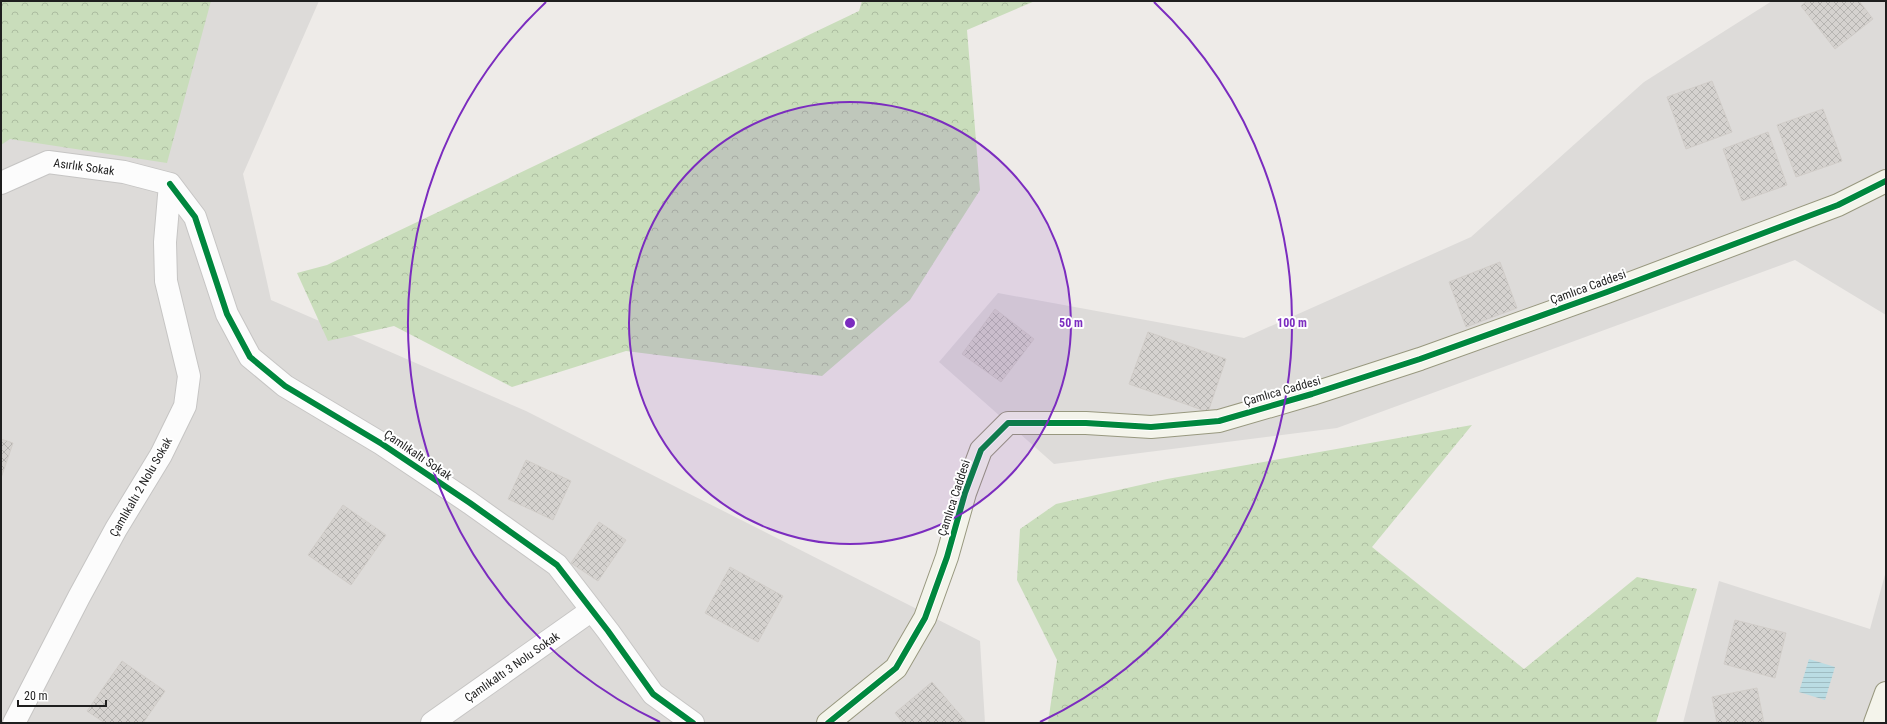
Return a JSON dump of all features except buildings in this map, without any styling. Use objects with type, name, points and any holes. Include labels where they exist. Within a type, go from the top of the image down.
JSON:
[{"type":"street","name":"Asırlık Sokak","points":[[1,183],[48,162],[124,172],[170,184]]},
{"type":"street","name":"Çamlıca Caddesi","points":[[828,723],[896,668],[925,618],[947,556],[965,493],[981,450],[1008,423],[1086,422],[1150,427],[1219,421],[1312,394],[1420,359],[1607,292],[1838,205],[1886,181]]},
{"type":"street","name":"Çamlıkaltı Sokak","points":[[170,184],[195,217],[227,314],[250,357],[285,386],[382,444],[470,503],[557,565],[654,694],[693,723]]},
{"type":"street","name":"Çamlıkaltı 2 Nolu Sokak","points":[[14,723],[116,529],[161,455],[185,406],[189,376],[166,281],[165,242],[170,184]]},
{"type":"street","name":"Çamlıkaltı 3 Nolu Sokak","points":[[432,723],[592,610]]},
{"type":"street","points":[[1875,723],[1886,693]]},
{"type":"shaded area","points":[[1,1],[319,1],[243,174],[271,300],[526,411],[980,641],[985,723],[1,723]]},
{"type":"shaded area","points":[[1772,1],[1886,1],[1886,315],[1795,260],[1337,428],[1054,464],[939,362],[998,293],[1244,338],[1471,237],[1644,82]]},
{"type":"shaded area","points":[[1886,571],[1886,723],[1683,723],[1719,581],[1870,629]]},
{"type":"green space","points":[[1,1],[211,1],[167,163],[10,139],[1,145]]},
{"type":"green space","points":[[862,1],[1035,1],[967,30],[980,190],[910,300],[822,376],[626,351],[512,387],[394,326],[328,341],[297,273],[327,265],[859,11]]},
{"type":"green space","points":[[1472,425],[1372,547],[1524,669],[1637,577],[1697,589],[1656,723],[1048,723],[1057,660],[1017,580],[1020,529],[1056,504],[1167,479]]},
{"type":"water","points":[[1809,659],[1835,667],[1825,700],[1799,692]]},
{"type":"cycle path","points":[[828,723],[896,668],[925,618],[947,557],[965,493],[981,450],[1008,423],[1086,423],[1151,427],[1219,421],[1312,394],[1420,359],[1607,292],[1838,205],[1886,181]]},
{"type":"cycle path","points":[[170,184],[195,217],[227,314],[250,357],[285,386],[382,444],[470,503],[557,565],[608,631],[653,694],[693,723]]}]
